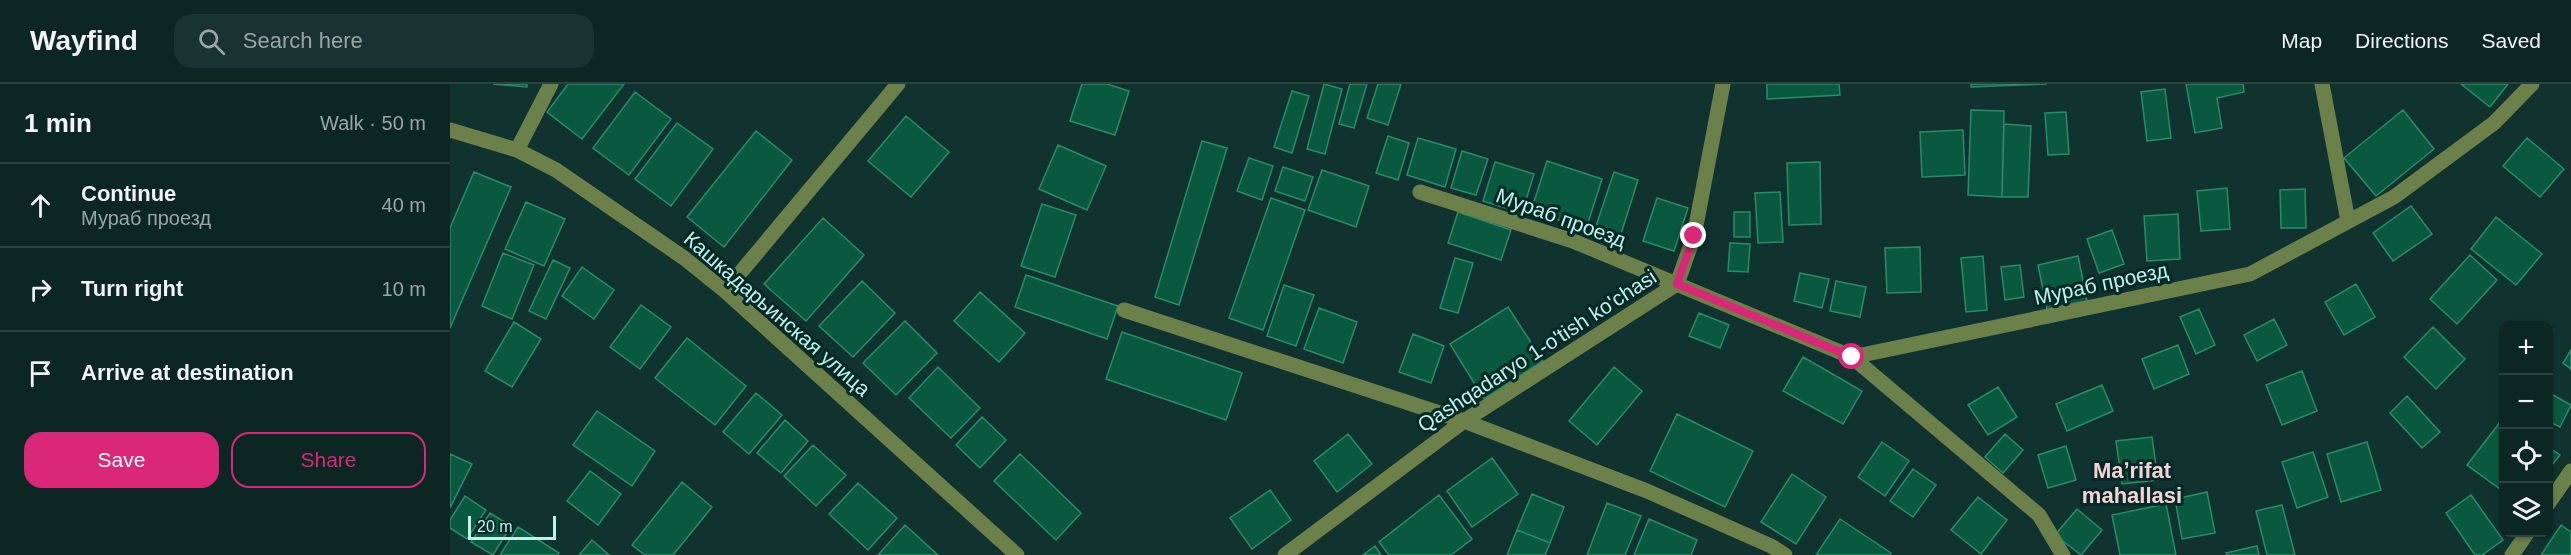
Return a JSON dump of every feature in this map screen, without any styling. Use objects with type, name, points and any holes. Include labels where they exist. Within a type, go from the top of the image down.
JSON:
[{"type":"street","points":[[517,150],[550,84]]},
{"type":"street","points":[[725,291],[898,84]]},
{"type":"street","name":"Qashqadaryo 1-o'tish ko'chasi","points":[[1285,555],[1464,421],[1677,284],[1694,236],[1723,84]]},
{"type":"street","points":[[2322,84],[2348,221]]},
{"type":"street","name":"Мураб проезд","points":[[1852,357],[2250,274],[2394,197],[2494,123],[2532,84]]},
{"type":"street","name":"Кашкадарьинская улица","points":[[450,130],[517,150],[566,177],[684,258],[725,291],[1017,555]]},
{"type":"street","name":"Мураб проезд","points":[[1420,192],[1573,241],[1852,357],[2038,515],[2063,555]]},
{"type":"street","points":[[1124,310],[1464,421],[1647,491],[1771,546],[1785,555]]},
{"type":"street","points":[[2553,497],[2571,471]]},
{"type":"street","points":[[2512,555],[2525,537]]},
{"type":"building","points":[[493,84],[527,84],[527,87]]},
{"type":"building","points":[[568,84],[624,84],[582,139],[547,112]]},
{"type":"building","points":[[1082,84],[1107,84],[1129,91],[1115,135],[1070,121]]},
{"type":"building","points":[[1324,84],[1342,89],[1325,154],[1307,149]]},
{"type":"building","points":[[1350,84],[1367,84],[1354,128],[1339,124]]},
{"type":"building","points":[[1378,84],[1401,84],[1388,125],[1367,118]]},
{"type":"building","points":[[1767,84],[1839,84],[1840,95],[1767,99]]},
{"type":"building","points":[[1971,84],[2047,84],[1971,87]]},
{"type":"building","points":[[2186,84],[2243,84],[2244,92],[2217,98],[2222,128],[2195,133]]},
{"type":"building","points":[[2461,84],[2508,84],[2490,107]]},
{"type":"building","points":[[2165,89],[2171,138],[2147,141],[2141,92]]},
{"type":"building","points":[[1292,91],[1309,96],[1292,153],[1274,147]]},
{"type":"building","points":[[635,92],[671,119],[629,175],[593,148]]},
{"type":"building","points":[[1971,110],[2004,111],[2002,197],[1968,195]]},
{"type":"building","points":[[2403,110],[2434,149],[2376,196],[2344,158]]},
{"type":"building","points":[[2066,112],[2069,154],[2048,155],[2045,113]]},
{"type":"building","points":[[906,116],[949,152],[911,197],[868,161]]},
{"type":"building","points":[[677,123],[713,149],[671,206],[635,179]]},
{"type":"building","points":[[2004,124],[2031,126],[2028,197],[2002,197]]},
{"type":"building","points":[[1963,130],[1965,175],[1922,177],[1920,132]]},
{"type":"building","points":[[756,131],[792,160],[724,247],[687,217]]},
{"type":"building","points":[[1388,136],[1409,143],[1398,180],[1376,173]]},
{"type":"building","points":[[1418,138],[1456,149],[1445,187],[1407,175]]},
{"type":"building","points":[[2527,138],[2564,169],[2540,197],[2503,166]]},
{"type":"building","points":[[1202,141],[1227,148],[1179,305],[1155,297]]},
{"type":"building","points":[[1058,145],[1106,166],[1087,210],[1039,189]]},
{"type":"building","points":[[1462,151],[1488,159],[1476,195],[1451,188]]},
{"type":"building","points":[[1249,158],[1273,166],[1262,200],[1237,191]]},
{"type":"building","points":[[1547,161],[1602,179],[1586,229],[1531,211]]},
{"type":"building","points":[[1495,162],[1534,174],[1522,213],[1483,201]]},
{"type":"building","points":[[1820,162],[1821,224],[1789,225],[1787,163]]},
{"type":"building","points":[[1283,167],[1313,177],[1305,201],[1275,191]]},
{"type":"building","points":[[1322,170],[1369,186],[1356,227],[1308,210]]},
{"type":"building","points":[[474,172],[511,187],[450,328],[450,228]]},
{"type":"building","points":[[1614,172],[1638,180],[1620,237],[1595,229]]},
{"type":"building","points":[[2227,188],[2230,229],[2201,231],[2197,191]]},
{"type":"building","points":[[2305,189],[2306,228],[2281,228],[2280,190]]},
{"type":"building","points":[[1780,192],[1783,242],[1758,243],[1755,193]]},
{"type":"building","points":[[1271,198],[1305,210],[1263,330],[1229,318]]},
{"type":"building","points":[[1657,198],[1688,208],[1674,251],[1643,241]]},
{"type":"building","points":[[526,202],[565,219],[544,266],[505,249]]},
{"type":"building","points":[[1042,204],[1076,215],[1055,277],[1021,266]]},
{"type":"building","points":[[2411,206],[2432,234],[2393,261],[2373,233]]},
{"type":"building","points":[[1458,212],[1511,230],[1501,260],[1448,243]]},
{"type":"building","points":[[1734,212],[1750,212],[1750,237],[1734,237]]},
{"type":"building","points":[[2178,214],[2180,259],[2147,261],[2144,216]]},
{"type":"building","points":[[2496,217],[2542,254],[2516,285],[2471,249]]},
{"type":"building","points":[[823,218],[864,255],[806,321],[764,284]]},
{"type":"building","points":[[2112,230],[2124,264],[2099,273],[2087,239]]},
{"type":"building","points":[[1730,243],[1750,244],[1748,272],[1728,271]]},
{"type":"building","points":[[1920,247],[1921,292],[1887,293],[1885,248]]},
{"type":"building","points":[[503,253],[534,265],[512,319],[482,306]]},
{"type":"building","points":[[2470,255],[2497,280],[2457,324],[2430,299]]},
{"type":"building","points":[[1983,256],[1987,310],[1966,312],[1961,258]]},
{"type":"building","points":[[2078,256],[2087,301],[2047,309],[2038,265]]},
{"type":"building","points":[[1455,258],[1473,263],[1458,313],[1440,308]]},
{"type":"building","points":[[553,260],[570,268],[546,319],[529,311]]},
{"type":"building","points":[[2020,265],[2024,297],[2005,300],[2001,267]]},
{"type":"building","points":[[582,267],[614,290],[594,319],[562,296]]},
{"type":"building","points":[[1800,273],[1829,279],[1822,308],[1794,301]]},
{"type":"building","points":[[1026,275],[1118,306],[1107,339],[1015,307]]},
{"type":"building","points":[[862,281],[895,313],[853,357],[819,326]]},
{"type":"building","points":[[1836,281],[1866,287],[1860,317],[1830,311]]},
{"type":"building","points":[[2356,284],[2375,317],[2344,335],[2325,302]]},
{"type":"building","points":[[1284,285],[1314,295],[1296,346],[1267,336]]},
{"type":"building","points":[[980,292],[1025,333],[999,362],[954,321]]},
{"type":"building","points":[[641,305],[671,327],[640,369],[610,347]]},
{"type":"building","points":[[1508,307],[1543,361],[1484,399],[1450,344]]},
{"type":"building","points":[[1319,308],[1357,322],[1343,363],[1304,349]]},
{"type":"building","points":[[2199,309],[2215,345],[2196,354],[2180,317]]},
{"type":"building","points":[[1699,313],[1729,325],[1720,348],[1689,336]]},
{"type":"building","points":[[2274,319],[2287,345],[2257,361],[2244,335]]},
{"type":"building","points":[[905,321],[937,353],[896,395],[863,363]]},
{"type":"building","points":[[514,322],[541,339],[512,387],[485,371]]},
{"type":"building","points":[[2433,327],[2465,359],[2436,389],[2404,357]]},
{"type":"building","points":[[1122,332],[1242,373],[1226,420],[1106,379]]},
{"type":"building","points":[[1413,334],[1444,346],[1431,383],[1399,372]]},
{"type":"building","points":[[687,338],[746,386],[715,425],[655,378]]},
{"type":"building","points":[[2178,345],[2189,374],[2154,389],[2142,359]]},
{"type":"building","points":[[2571,350],[2571,369],[2563,363]]},
{"type":"building","points":[[1803,357],[1862,391],[1843,424],[1783,391]]},
{"type":"building","points":[[938,367],[980,408],[951,438],[909,398]]},
{"type":"building","points":[[1614,367],[1642,391],[1597,445],[1569,421]]},
{"type":"building","points":[[2302,371],[2317,411],[2282,425],[2266,385]]},
{"type":"building","points":[[2102,385],[2113,411],[2067,431],[2056,404]]},
{"type":"building","points":[[1998,387],[2017,417],[1988,435],[1968,405]]},
{"type":"building","points":[[756,393],[782,415],[749,454],[723,432]]},
{"type":"building","points":[[2553,395],[2571,405],[2560,427],[2553,424]]},
{"type":"building","points":[[2407,396],[2440,432],[2422,448],[2390,413]]},
{"type":"building","points":[[597,411],[655,451],[632,486],[573,445]]},
{"type":"building","points":[[1677,414],[1753,451],[1725,507],[1650,471]]},
{"type":"building","points":[[982,417],[1006,440],[980,468],[956,445]]},
{"type":"building","points":[[785,420],[808,441],[781,473],[757,453]]},
{"type":"building","points":[[2499,423],[2499,488],[2467,465]]},
{"type":"building","points":[[1348,434],[1372,464],[1337,492],[1314,461]]},
{"type":"building","points":[[2005,434],[2023,450],[2003,473],[1985,457]]},
{"type":"building","points":[[2152,437],[2158,480],[2122,484],[2116,441]]},
{"type":"building","points":[[1882,442],[1909,461],[1885,496],[1858,477]]},
{"type":"building","points":[[2367,442],[2381,490],[2341,502],[2327,454]]},
{"type":"building","points":[[813,445],[846,475],[816,506],[784,476]]},
{"type":"building","points":[[2066,446],[2076,480],[2048,488],[2038,455]]},
{"type":"building","points":[[2553,450],[2560,455],[2553,464]]},
{"type":"building","points":[[2313,452],[2328,497],[2297,508],[2282,462]]},
{"type":"building","points":[[450,454],[472,464],[450,508]]},
{"type":"building","points":[[1020,454],[1081,513],[1056,540],[994,481]]},
{"type":"building","points":[[1492,458],[1518,494],[1472,527],[1447,491]]},
{"type":"building","points":[[1913,469],[1936,485],[1913,517],[1890,501]]},
{"type":"building","points":[[590,471],[621,494],[598,525],[567,501]]},
{"type":"building","points":[[1792,474],[1826,497],[1796,544],[1761,522]]},
{"type":"building","points":[[682,482],[712,507],[673,555],[645,555],[632,545]]},
{"type":"building","points":[[858,483],[897,518],[868,550],[829,514]]},
{"type":"building","points":[[1270,490],[1291,520],[1252,549],[1230,518]]},
{"type":"building","points":[[2207,492],[2215,533],[2182,539],[2175,499]]},
{"type":"building","points":[[1532,494],[1564,507],[1550,543],[1517,530]]},
{"type":"building","points":[[1439,495],[1472,539],[1451,555],[1389,555],[1379,542]]},
{"type":"building","points":[[2471,495],[2503,540],[2482,555],[2475,555],[2446,513]]},
{"type":"building","points":[[465,496],[486,510],[467,539],[450,528],[450,520]]},
{"type":"building","points":[[1978,497],[2007,520],[1981,554],[1951,530]]},
{"type":"building","points":[[1607,503],[1641,516],[1625,555],[1587,555]]},
{"type":"building","points":[[2166,504],[2176,555],[2120,555],[2112,515]]},
{"type":"building","points":[[2282,505],[2295,555],[2267,555],[2256,511]]},
{"type":"building","points":[[2077,509],[2102,530],[2081,555],[2055,535]]},
{"type":"building","points":[[490,513],[511,526],[493,555],[471,542]]},
{"type":"building","points":[[1649,519],[1697,540],[1691,555],[1634,555]]},
{"type":"building","points":[[1840,519],[1891,553],[1890,555],[1816,555]]},
{"type":"building","points":[[905,525],[938,555],[878,555]]},
{"type":"building","points":[[2561,525],[2571,532],[2571,555],[2541,555]]},
{"type":"building","points":[[518,527],[559,553],[558,555],[500,555]]},
{"type":"building","points":[[1517,530],[1550,543],[1545,555],[1507,555]]},
{"type":"building","points":[[592,540],[609,555],[579,555]]},
{"type":"building","points":[[1375,546],[1381,555],[1363,555]]},
{"type":"building","points":[[2257,546],[2259,555],[2227,555],[2226,553]]},
{"type":"district","name":"Maʼrifat mahallasi","points":[[2132,482]]},
{"type":"route","points":[[1694,236],[1677,284],[1852,357]]}]
